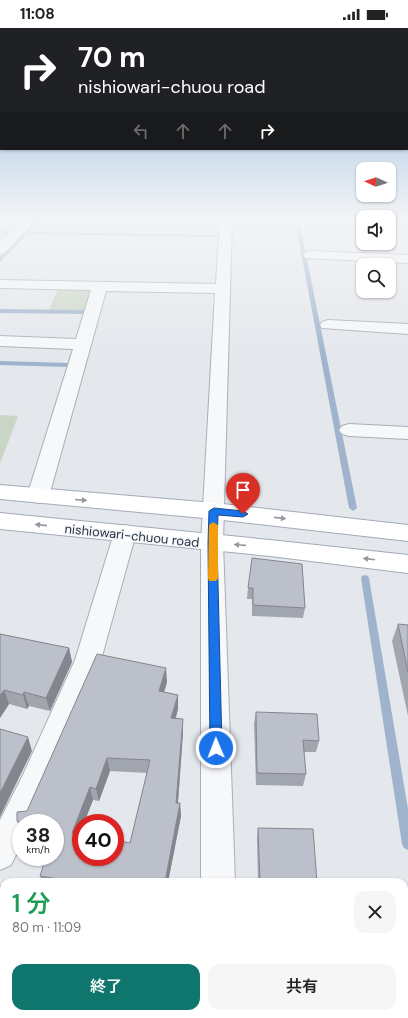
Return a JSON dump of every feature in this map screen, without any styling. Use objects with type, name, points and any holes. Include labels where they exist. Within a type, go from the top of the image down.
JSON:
[{"type":"main road","points":[[0,492],[214,511],[408,533]]},
{"type":"main road","name":"nishiowari-chuou road","points":[[0,521],[270,548],[408,564]]},
{"type":"street","points":[[218,878],[212,543],[224,266]]},
{"type":"street","points":[[0,284],[223,289]]},
{"type":"street","points":[[38,496],[100,286]]},
{"type":"street","points":[[328,325],[408,329]]},
{"type":"street","points":[[0,341],[82,344]]},
{"type":"street","points":[[349,430],[408,433]]},
{"type":"street","points":[[0,854],[33,787],[88,660],[125,533]]},
{"type":"green space","points":[[59,287],[92,288],[84,311],[49,310]]},
{"type":"green space","points":[[0,415],[18,416],[0,464]]},
{"type":"building","points":[[252,558],[302,564],[305,608],[253,605],[253,588],[248,588]]},
{"type":"building","points":[[398,624],[408,625],[408,672]]},
{"type":"building","points":[[0,634],[69,648],[46,698],[24,692],[23,695],[4,690],[0,696]]},
{"type":"building","points":[[97,654],[166,668],[159,691],[178,695],[171,718],[183,719],[176,803],[180,803],[166,878],[52,878],[40,876],[43,866],[64,866],[64,814],[17,814],[17,812],[27,811]],"holes":[[[107,758],[150,760],[130,843],[124,842],[124,866],[72,866],[72,814],[79,814],[90,787],[96,789]]]},
{"type":"building","points":[[256,712],[317,714],[319,741],[303,740],[306,774],[257,773]]},
{"type":"building","points":[[0,729],[28,737],[0,793]]},
{"type":"building","points":[[258,828],[313,829],[317,878],[260,878]]},
{"type":"waterway","points":[[306,266],[353,508]]},
{"type":"waterway","points":[[0,311],[87,312]]},
{"type":"waterway","points":[[0,363],[70,365],[73,356]]},
{"type":"waterway","points":[[365,578],[408,844]]},
{"type":"slow traffic","points":[[213,525],[213,578]]},
{"type":"route","points":[[216,748],[212,543],[214,511],[243,514]]}]
